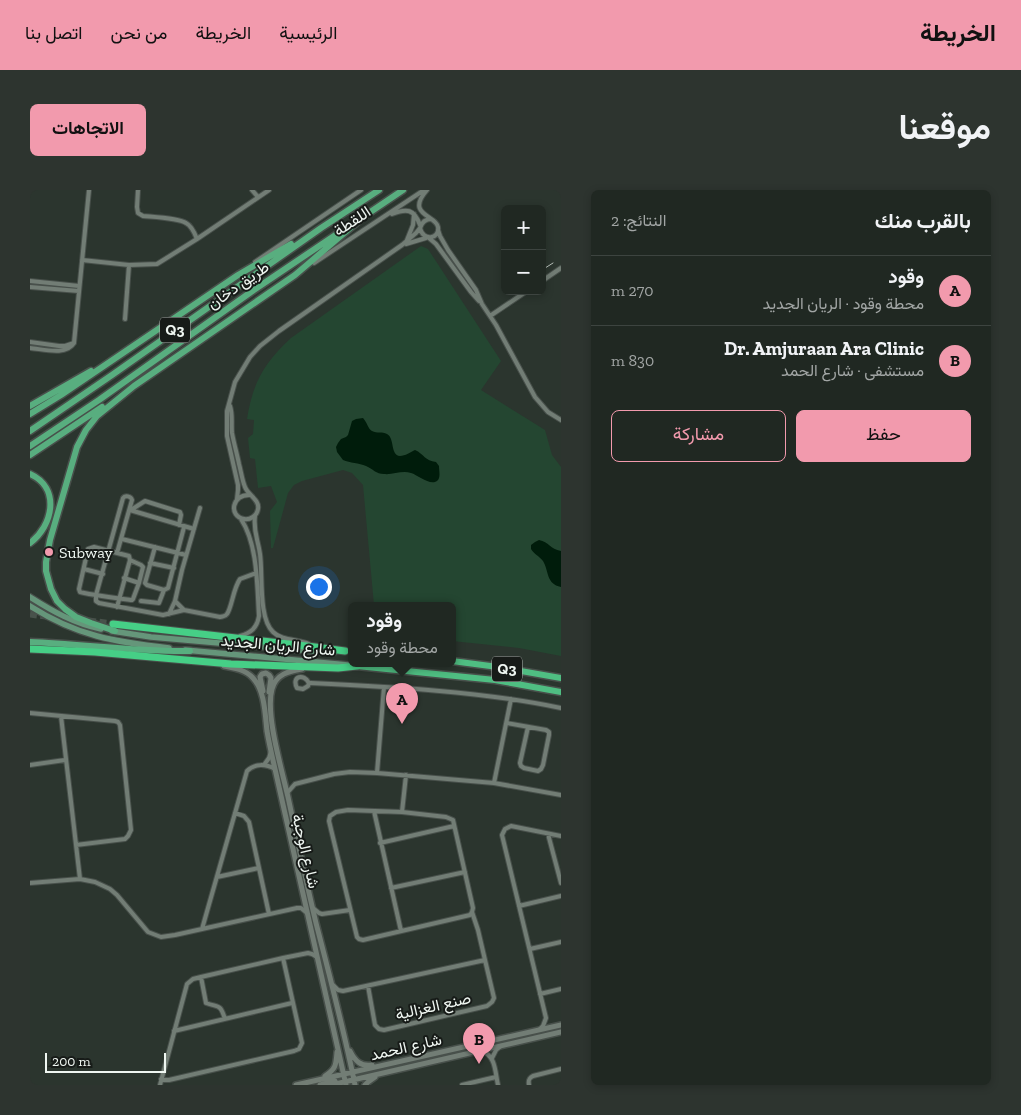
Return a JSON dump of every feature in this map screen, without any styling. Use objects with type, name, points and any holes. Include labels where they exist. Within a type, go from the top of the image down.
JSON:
[{"type":"highway","points":[[114,628],[235,637],[348,652]]},
{"type":"highway","points":[[30,649],[95,652],[231,664],[348,667]]},
{"type":"highway","name":"Q3","points":[[456,662],[561,678]]},
{"type":"highway","name":"شارع الريان الجديد","points":[[368,667],[495,680],[561,692]]},
{"type":"main road","name":"اللقطة","points":[[321,228],[379,190]]},
{"type":"main road","name":"اللقطة","points":[[363,217],[402,190]]},
{"type":"main road","points":[[30,454],[134,386],[295,275],[363,217]]},
{"type":"main road","name":"طريق دخان","points":[[30,446],[106,395],[251,292],[363,217]]},
{"type":"main road","points":[[33,413],[238,275],[321,228]]},
{"type":"main road","name":"طريق دخان","points":[[30,431],[321,228]]},
{"type":"main road","points":[[30,406],[132,348]]},
{"type":"main road","points":[[114,628],[91,624],[65,609],[57,601],[51,589],[46,562],[50,540],[82,438],[92,421],[134,386]]},
{"type":"main road","points":[[30,474],[43,483],[51,505],[45,527],[36,539],[30,543]]},
{"type":"main road","name":"شارع الريان الجديد","points":[[30,597],[69,619],[92,627],[114,628],[151,637],[323,652],[348,652]]},
{"type":"main road","name":"شارع الريان الجديد","points":[[30,606],[66,626],[96,637],[190,651],[348,665]]},
{"type":"main road","points":[[30,642],[152,651],[190,651]]},
{"type":"street","points":[[30,348],[65,350],[74,343],[89,190]]},
{"type":"street","points":[[138,190],[138,212],[143,216],[180,221],[188,224],[197,239]]},
{"type":"street","points":[[252,190],[258,197]]},
{"type":"street","points":[[82,260],[129,265],[157,264],[269,190]]},
{"type":"street","name":"اللقطة","points":[[238,275],[270,251],[361,190]]},
{"type":"street","points":[[425,190],[420,200],[420,208],[423,213],[436,222],[442,240],[467,277],[469,284]]},
{"type":"street","name":"اللقطة","points":[[295,275],[425,190]]},
{"type":"street","points":[[385,216],[404,210],[414,214],[421,234],[436,244],[462,279],[476,290],[482,304],[501,333],[535,397],[548,412],[561,420]]},
{"type":"street","points":[[403,244],[413,226],[414,214]]},
{"type":"street","points":[[235,637],[249,633],[256,627],[259,616],[255,560],[246,527],[234,510],[238,485],[226,436],[228,412],[235,382],[260,346],[403,244],[416,233],[425,220],[431,219]]},
{"type":"street","points":[[403,244],[435,236],[438,230]]},
{"type":"street","points":[[125,319],[129,265]]},
{"type":"street","points":[[455,270],[459,266]]},
{"type":"street","points":[[546,278],[561,268]]},
{"type":"street","points":[[462,279],[466,280],[467,277]]},
{"type":"street","points":[[30,281],[79,286]]},
{"type":"street","points":[[30,287],[79,291]]},
{"type":"street","points":[[490,316],[521,295]]},
{"type":"street","points":[[30,342],[59,346],[74,343]]},
{"type":"street","points":[[230,406],[232,432],[244,486],[258,505],[254,516],[254,530],[261,559],[263,609],[266,623],[274,634],[278,636],[302,641],[315,647]]},
{"type":"street","points":[[236,499],[240,496],[250,496]]},
{"type":"street","points":[[118,553],[132,500],[129,497],[124,497],[96,595],[98,602],[161,615],[184,610],[220,617],[225,616],[228,612],[234,591],[240,579],[256,574]]},
{"type":"street","points":[[130,510],[145,501],[180,512],[179,525]]},
{"type":"street","points":[[169,614],[200,508]]},
{"type":"street","points":[[130,510],[194,529]]},
{"type":"street","points":[[240,518],[245,519],[254,516]]},
{"type":"street","points":[[141,601],[159,603],[164,590],[168,588],[184,527]]},
{"type":"street","points":[[122,538],[186,556]]},
{"type":"street","points":[[94,547],[118,553],[129,556],[130,560],[143,567],[133,600],[80,591],[88,549],[94,547]]},
{"type":"street","points":[[154,547],[145,584],[164,590]]},
{"type":"street","points":[[255,560],[257,556],[261,559]]},
{"type":"street","points":[[117,606],[130,560]]},
{"type":"street","points":[[150,563],[174,568]]},
{"type":"street","points":[[84,569],[103,574]]},
{"type":"street","points":[[124,578],[139,583]]},
{"type":"street","points":[[174,601],[184,610]]},
{"type":"street","name":"شارع الوجبة","points":[[202,662],[238,669],[249,674],[259,686],[267,705],[346,1044],[349,1079]]},
{"type":"street","name":"شارع الوجبة","points":[[314,667],[292,670],[281,676],[273,686],[267,705],[267,731],[338,1047],[349,1079]]},
{"type":"street","points":[[266,673],[271,678],[267,705],[260,677],[266,673]]},
{"type":"street","points":[[309,684],[384,687],[470,694],[561,708]]},
{"type":"street","points":[[377,773],[384,687]]},
{"type":"street","points":[[494,783],[511,699]]},
{"type":"street","points":[[30,714],[115,721],[120,725],[130,833],[125,839],[76,845]]},
{"type":"street","points":[[60,716],[80,879]]},
{"type":"street","points":[[507,723],[546,730],[549,732],[543,765],[538,771],[524,768],[520,763],[528,727]]},
{"type":"street","points":[[264,765],[271,751]]},
{"type":"street","points":[[30,765],[65,760]]},
{"type":"street","points":[[202,929],[247,771],[252,767],[264,765],[275,769]]},
{"type":"street","points":[[287,793],[295,784],[350,772],[494,783],[561,795]]},
{"type":"street","points":[[283,775],[295,784]]},
{"type":"street","points":[[402,812],[406,775]]},
{"type":"street","points":[[472,912],[470,915],[363,940],[359,939],[350,910],[329,821],[330,816],[341,811],[374,811],[449,817],[453,820],[473,908],[472,912],[485,960]]},
{"type":"street","points":[[374,811],[400,931]]},
{"type":"street","points":[[235,813],[244,816],[249,822],[269,914]]},
{"type":"street","points":[[380,842],[454,826]]},
{"type":"street","points":[[538,1030],[544,1026],[546,1018],[502,835],[505,828],[511,826],[561,836]]},
{"type":"street","points":[[548,834],[561,883]]},
{"type":"street","points":[[216,876],[259,868]]},
{"type":"street","points":[[391,888],[464,872]]},
{"type":"street","points":[[30,883],[80,879],[96,882],[110,889],[148,932],[161,936],[175,935],[297,908],[301,908],[308,914]]},
{"type":"street","points":[[297,908],[301,904],[304,895]]},
{"type":"street","points":[[519,906],[561,896]]},
{"type":"street","points":[[313,908],[318,913],[325,914],[350,910]]},
{"type":"street","points":[[317,924],[325,914]]},
{"type":"street","points":[[530,950],[561,942]]},
{"type":"street","points":[[160,1085],[187,984],[193,979],[308,953],[315,955],[319,960]]},
{"type":"street","points":[[161,1079],[169,1080],[294,1051],[299,1048],[302,1043],[282,958]]},
{"type":"street","name":"صنع الغزالية","points":[[343,991],[485,960],[494,998],[487,1006],[384,1030],[376,1026],[368,986]]},
{"type":"street","points":[[201,977],[206,1003],[219,1006],[225,1019]]},
{"type":"street","points":[[332,983],[338,990],[343,991],[336,1001]]},
{"type":"street","points":[[325,988],[329,994],[349,1079]]},
{"type":"street","points":[[540,994],[561,989]]},
{"type":"street","points":[[174,1031],[292,1003]]},
{"type":"street","points":[[546,1018],[552,1024],[560,1025]]},
{"type":"street","name":"شارع الحمد","points":[[349,1079],[392,1063],[560,1025]]},
{"type":"street","name":"شارع الحمد","points":[[349,1079],[382,1074],[561,1032]]},
{"type":"street","points":[[346,1044],[354,1059],[360,1064],[368,1066],[392,1063]]},
{"type":"street","points":[[498,1085],[492,1058],[496,1050],[502,1046]]},
{"type":"street","points":[[320,1082],[332,1072],[338,1047]]},
{"type":"street","points":[[479,1051],[492,1058]]},
{"type":"street","points":[[331,1085],[420,1060],[426,1056]]},
{"type":"street","points":[[529,1085],[529,1078],[561,1069]]},
{"type":"street","points":[[365,1085],[372,1078],[382,1074]]},
{"type":"street","points":[[462,1085],[496,1077]]},
{"type":"street","points":[[296,1085],[349,1079]]},
{"type":"shaded area","points":[[421,246],[428,249],[501,361],[481,390],[545,430],[552,455],[561,467],[561,656],[519,648],[456,641],[456,602],[374,602],[363,485],[352,473],[343,470],[294,485],[288,493],[273,548],[271,548],[270,511],[277,502],[271,486],[258,488],[255,459],[250,458],[248,438],[253,434],[254,420],[247,419],[256,384],[261,374],[274,356],[291,338]]},
{"type":"shaded area","points":[[363,418],[369,429],[385,433],[389,436],[397,455],[404,455],[415,450],[429,460],[436,462],[439,466],[438,480],[431,482],[408,472],[381,474],[363,465],[343,460],[336,447],[341,439],[348,435],[352,421]]},
{"type":"shaded area","points":[[539,540],[561,551],[561,587],[550,580],[543,561],[531,549],[531,545]]},
{"type":"tunnel","points":[[30,614],[68,619]]},
{"type":"tunnel","points":[[89,621],[113,624]]},
{"type":"tram line","points":[[546,267],[553,263]]},
{"type":"place","name":"Subway","points":[[49,552]]},
{"type":"place","name":"وقود","points":[[402,724]]},
{"type":"place","name":"Dr. Amjuraan Ara Clinic","points":[[479,1064]]}]
